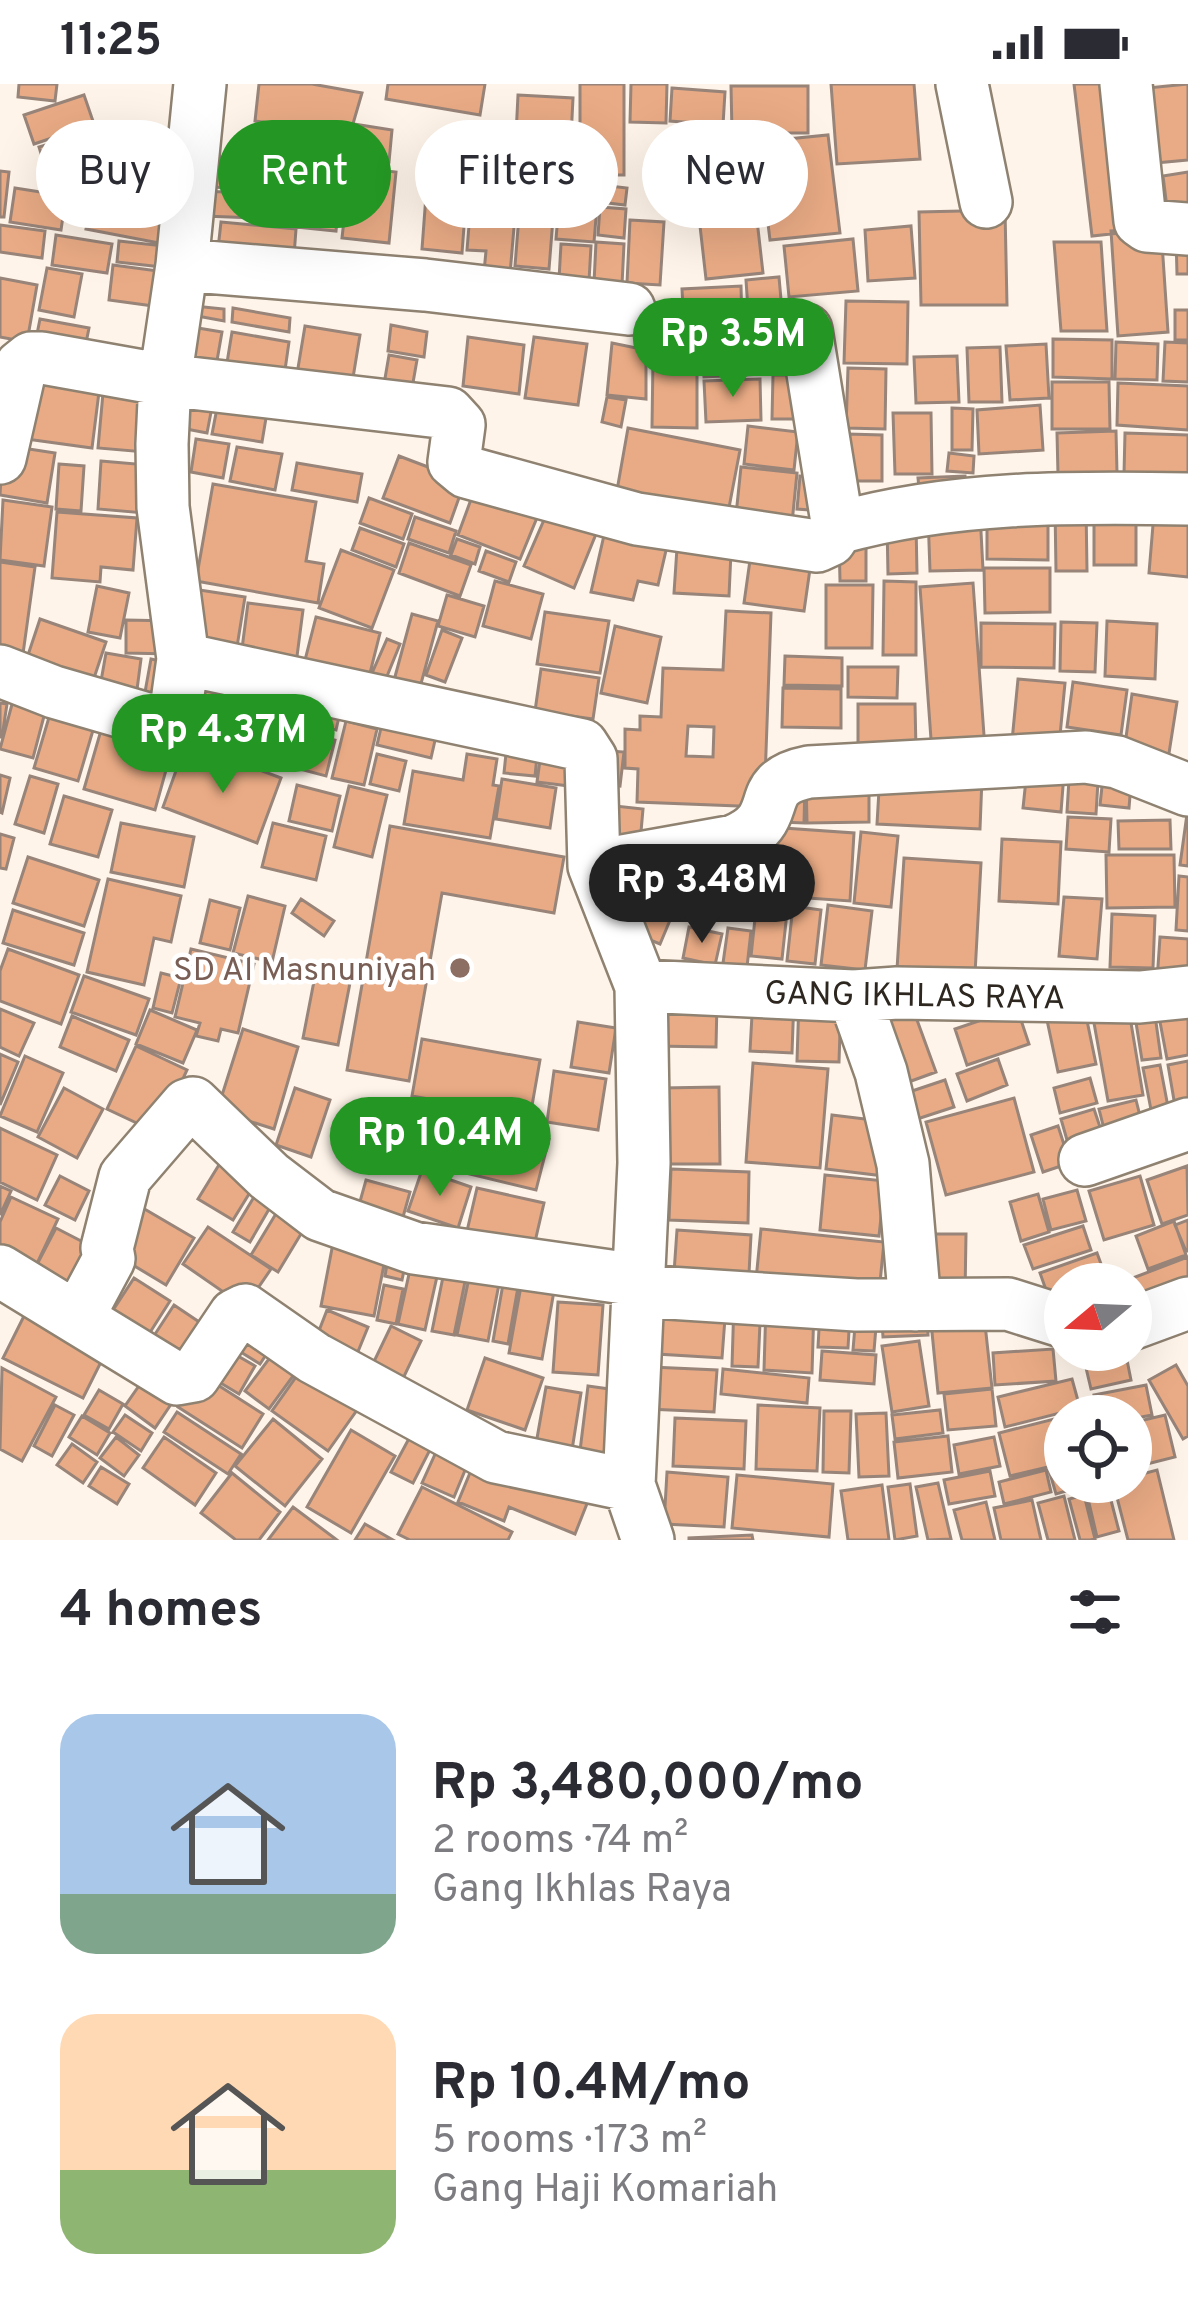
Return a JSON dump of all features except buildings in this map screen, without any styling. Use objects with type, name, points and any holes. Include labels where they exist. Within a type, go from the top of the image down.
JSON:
[{"type":"street","points":[[0,671],[147,719],[161,719],[176,710],[183,659],[163,507],[165,380],[200,84]]},
{"type":"street","points":[[962,84],[986,202]]},
{"type":"street","points":[[1126,84],[1140,221],[1147,226],[1188,230]]},
{"type":"street","points":[[182,265],[425,285],[629,310]]},
{"type":"street","points":[[806,330],[838,529]]},
{"type":"street","points":[[0,458],[21,366],[31,358],[165,380],[448,413],[459,425],[454,462],[459,469],[638,519],[818,546],[838,529],[898,511],[1030,497],[1188,499]]},
{"type":"street","points":[[183,659],[582,745],[594,766],[594,866],[641,986],[644,1163],[629,1485],[648,1540]]},
{"type":"street","points":[[594,866],[751,834],[764,824],[774,788],[786,777],[809,772],[1086,758],[1117,762],[1188,790]]},
{"type":"street","name":"GANG IKHLAS RAYA","points":[[641,986],[854,996],[1140,997],[1188,992]]},
{"type":"street","points":[[854,996],[881,1072],[903,1164],[915,1305]]},
{"type":"street","points":[[78,1316],[109,1259],[107,1248],[125,1177],[187,1105],[194,1103],[269,1176],[320,1215],[414,1248],[638,1285],[915,1305],[1008,1304],[1044,1315]]},
{"type":"street","points":[[1084,1160],[1188,1124]]},
{"type":"street","points":[[0,1271],[183,1381],[194,1376],[235,1315],[245,1310],[314,1358],[496,1456],[629,1485]]},
{"type":"street","points":[[1152,1316],[1188,1303]]},
{"type":"place","name":"SD Al Masnuniyah","points":[[460,968]]}]
